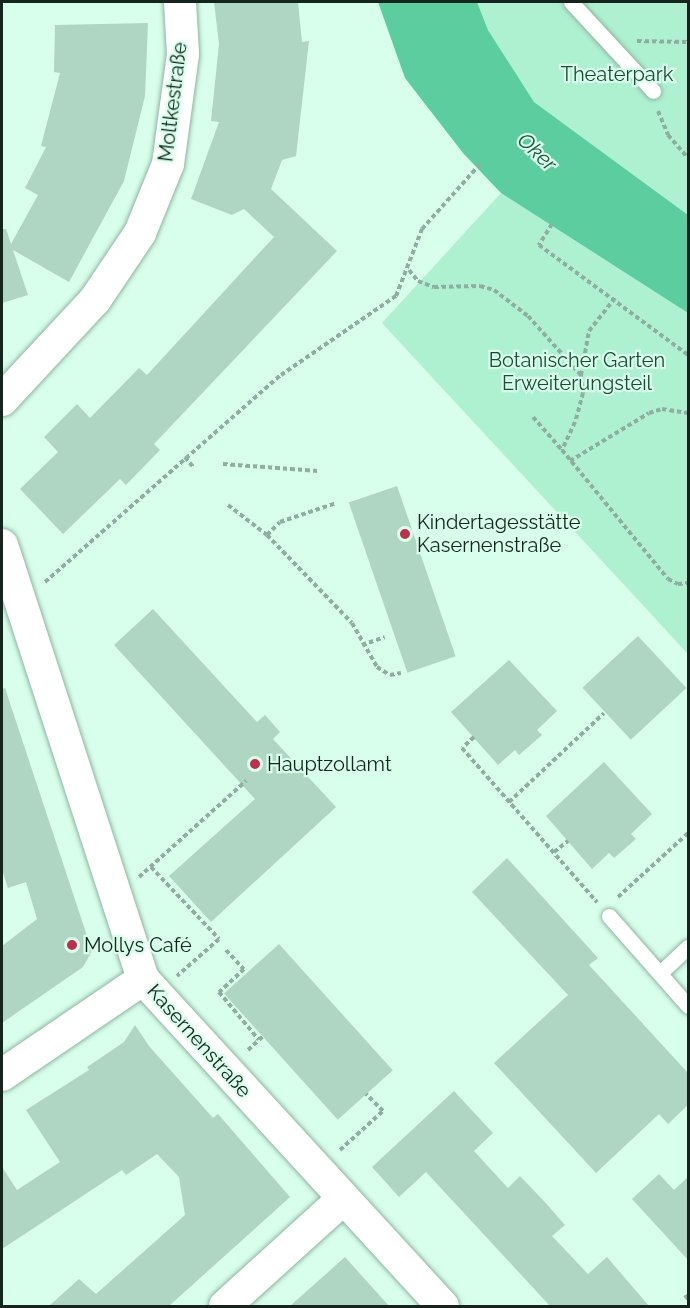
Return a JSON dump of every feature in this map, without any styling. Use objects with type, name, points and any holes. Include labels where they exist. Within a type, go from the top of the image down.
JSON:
[{"type":"street","name":"Moltkestraße","points":[[2,400],[95,300],[140,233],[168,164],[183,54],[180,2]]},
{"type":"street","name":"Kasernenstraße","points":[[2,545],[150,987],[443,1306]]},
{"type":"street","points":[[2,1075],[150,987]]},
{"type":"street","points":[[225,1306],[343,1199]]},
{"type":"lane","points":[[571,2],[653,91]]},
{"type":"lane","points":[[609,916],[688,1006]]},
{"type":"lane","points":[[660,973],[688,947]]},
{"type":"path","points":[[652,40],[688,42]]},
{"type":"path","points":[[653,91],[668,135],[688,158]]},
{"type":"path","points":[[38,589],[185,457],[281,375],[396,296],[409,270],[422,229],[481,163]]},
{"type":"path","points":[[552,224],[539,245],[615,298],[688,354]]},
{"type":"path","points":[[409,270],[418,281],[434,287],[480,286],[494,291],[528,316],[581,375]]},
{"type":"path","points":[[561,450],[575,422],[583,393],[581,375],[589,331],[615,298]]},
{"type":"path","points":[[570,461],[649,413],[662,409],[688,413]]},
{"type":"path","points":[[533,417],[668,579],[678,584],[688,583]]},
{"type":"path","points":[[185,457],[193,467]]},
{"type":"path","points":[[222,464],[318,471]]},
{"type":"path","points":[[267,535],[280,522],[336,503]]},
{"type":"path","points":[[228,505],[267,535],[352,623],[362,645],[377,667],[390,675],[401,674]]},
{"type":"path","points":[[362,645],[385,637]]},
{"type":"path","points":[[509,802],[604,713]]},
{"type":"path","points":[[474,737],[462,748],[609,916]]},
{"type":"path","points":[[150,987],[219,939],[151,867],[246,780]]},
{"type":"path","points":[[632,884],[688,833]]},
{"type":"path","points":[[554,852],[568,841]]},
{"type":"path","points":[[226,950],[244,969],[219,992],[261,1038],[242,1055]]},
{"type":"path","points":[[333,1157],[383,1111],[366,1094]]},
{"type":"green space","name":"Theaterpark","points":[[477,2],[688,2],[688,215],[534,102],[488,30]]},
{"type":"green space","name":"Botanischer Garten Erweiterungsteil","points":[[501,193],[688,313],[688,654],[382,323]]},
{"type":"water","name":"Oker","points":[[378,2],[477,2],[488,30],[534,102],[688,215],[688,313],[501,193],[463,153],[405,78]]},
{"type":"building","points":[[214,2],[298,2],[302,42],[309,41],[296,156],[282,160],[271,189],[337,251],[154,444],[160,450],[126,485],[120,479],[63,534],[20,489],[58,452],[44,437],[77,404],[90,418],[139,368],[147,375],[274,237],[244,209],[232,215],[191,199],[219,122],[211,121],[219,44]]},
{"type":"building","points":[[148,23],[145,96],[124,181],[69,282],[13,250],[28,295],[2,303],[2,229],[6,229],[11,244],[38,195],[25,188],[46,147],[41,146],[60,73],[54,72],[55,25]]},
{"type":"building","name":"Kindertagesstätte Kasernenstraße","points":[[397,486],[456,656],[407,673],[349,503]]},
{"type":"building","name":"Hauptzollamt","points":[[153,609],[257,722],[265,715],[280,732],[273,739],[336,807],[211,922],[169,876],[255,799],[114,645]]},
{"type":"building","points":[[638,636],[686,688],[631,740],[582,688]]},
{"type":"building","points":[[509,660],[557,711],[537,730],[542,735],[519,755],[515,750],[498,765],[451,712]]},
{"type":"building","points":[[5,688],[92,951],[83,967],[2,1023],[2,946],[37,919],[26,882],[8,888],[2,870],[2,689]]},
{"type":"building","points":[[604,762],[652,814],[631,834],[636,839],[614,858],[609,853],[592,869],[546,816]]},
{"type":"building","points":[[507,858],[598,958],[589,965],[688,1073],[688,1105],[668,1124],[659,1114],[596,1173],[494,1063],[568,995],[472,892]]},
{"type":"building","points":[[279,944],[393,1070],[338,1120],[224,994]]},
{"type":"building","points":[[135,1025],[149,1046],[213,1118],[218,1114],[290,1197],[169,1306],[49,1306],[79,1279],[96,1294],[185,1215],[179,1177],[157,1154],[126,1175],[122,1170],[2,1249],[2,1167],[17,1190],[60,1162],[26,1110],[89,1070],[87,1067],[124,1042]]},
{"type":"building","points":[[454,1091],[493,1133],[474,1151],[508,1188],[520,1176],[543,1200],[565,1225],[552,1236],[588,1274],[607,1257],[649,1306],[550,1306],[426,1172],[399,1197],[372,1167]]},
{"type":"building","points":[[659,1174],[674,1190],[688,1177],[688,1260],[632,1199]]},
{"type":"building","points":[[345,1257],[389,1306],[290,1306]]},
{"type":"place","name":"Kindertagesstätte Kasernenstraße","points":[[405,534]]},
{"type":"place","name":"Hauptzollamt","points":[[255,764]]},
{"type":"place","name":"Mollys Café","points":[[72,945]]}]
